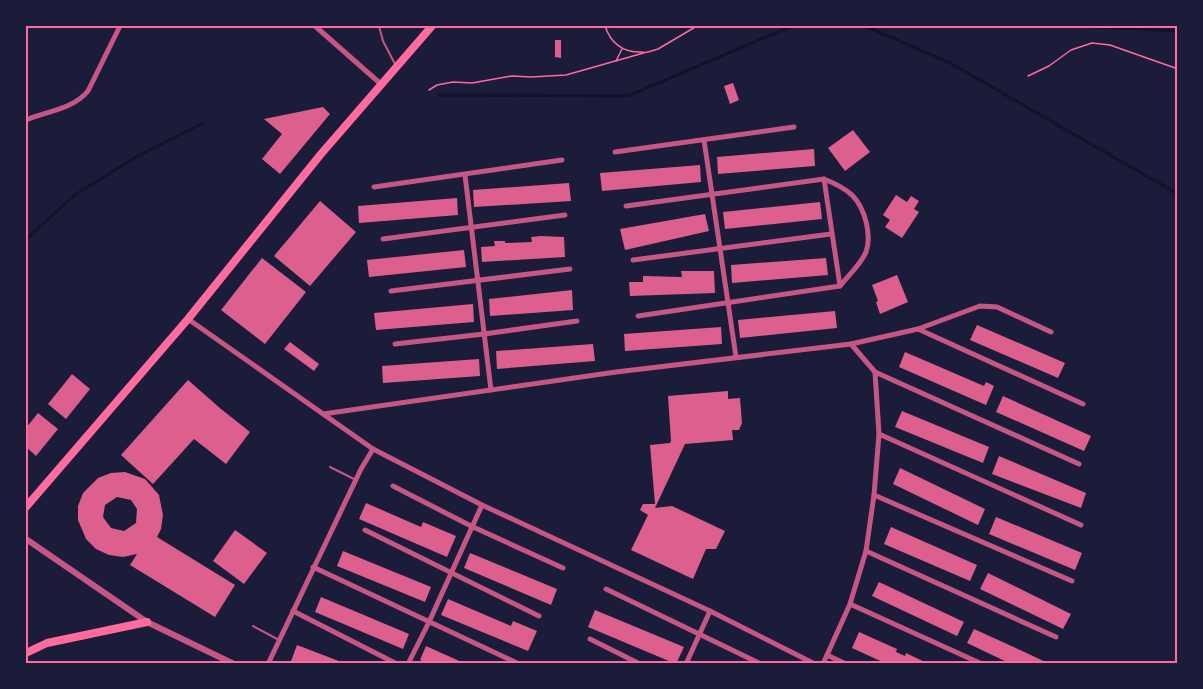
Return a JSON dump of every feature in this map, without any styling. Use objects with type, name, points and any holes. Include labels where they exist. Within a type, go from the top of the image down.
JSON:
[{"type":"main road","points":[[26,507],[188,319],[321,154],[432,26]]},
{"type":"main road","points":[[26,653],[47,644],[147,622]]},
{"type":"street","points":[[26,120],[61,109],[82,98],[88,91],[120,26]]},
{"type":"street","points":[[315,26],[382,85]]},
{"type":"street","points":[[615,152],[794,127]]},
{"type":"street","points":[[704,140],[736,357]]},
{"type":"street","points":[[374,187],[562,160]]},
{"type":"street","points":[[465,175],[491,390]]},
{"type":"street","points":[[824,179],[840,286]]},
{"type":"street","points":[[626,206],[824,179],[853,196],[866,220],[868,240],[866,252],[840,286],[638,315]]},
{"type":"street","points":[[383,239],[564,215]]},
{"type":"street","points":[[633,260],[831,234]]},
{"type":"street","points":[[391,291],[570,269]]},
{"type":"street","points":[[323,414],[736,357],[851,344],[918,329],[987,305],[1051,332]]},
{"type":"street","points":[[188,319],[373,449],[482,505],[710,611],[815,663]]},
{"type":"street","points":[[395,344],[578,321]]},
{"type":"street","points":[[918,329],[1083,404]]},
{"type":"street","points":[[851,344],[875,372],[1079,464]]},
{"type":"street","points":[[823,663],[850,604],[866,551],[879,434],[875,372]]},
{"type":"street","points":[[879,434],[1081,525]]},
{"type":"street","points":[[268,663],[313,567],[373,449]]},
{"type":"street","points":[[393,486],[471,526],[563,568]]},
{"type":"street","points":[[874,495],[1072,581]]},
{"type":"street","points":[[408,663],[482,505]]},
{"type":"street","points":[[365,530],[539,616]]},
{"type":"street","points":[[26,539],[147,622],[234,663]]},
{"type":"street","points":[[866,551],[1056,637]]},
{"type":"street","points":[[313,567],[517,663]]},
{"type":"street","points":[[606,588],[761,663]]},
{"type":"street","points":[[850,604],[982,663]]},
{"type":"street","points":[[293,611],[397,663]]},
{"type":"street","points":[[686,663],[710,611]]},
{"type":"street","points":[[590,639],[640,663]]},
{"type":"street","points":[[827,655],[846,663]]},
{"type":"lane","points":[[379,26],[383,41],[397,67]]},
{"type":"lane","points":[[330,467],[356,480]]},
{"type":"lane","points":[[253,626],[279,640]]},
{"type":"path","points":[[605,26],[611,39],[622,49],[647,52]]},
{"type":"path","points":[[429,90],[437,85],[453,82],[472,83],[513,76],[566,75],[658,49],[697,26]]},
{"type":"path","points":[[1028,76],[1049,66],[1071,50],[1092,43],[1110,45],[1178,69]]},
{"type":"path","points":[[615,61],[622,49]]},
{"type":"building","points":[[555,40],[561,40],[561,58],[555,57]]},
{"type":"building","points":[[733,83],[739,100],[730,104],[724,86]]},
{"type":"building","points":[[323,107],[330,114],[280,174],[262,159],[282,134],[264,119]]},
{"type":"building","points":[[853,130],[870,152],[845,171],[828,148]]},
{"type":"building","points":[[814,149],[815,166],[718,174],[717,157]]},
{"type":"building","points":[[700,165],[701,182],[602,191],[600,173]]},
{"type":"building","points":[[569,183],[571,201],[474,207],[473,190]]},
{"type":"building","points":[[896,195],[907,202],[911,196],[919,201],[914,209],[919,212],[902,238],[885,227],[890,220],[883,215]]},
{"type":"building","points":[[457,198],[458,215],[359,223],[358,206]]},
{"type":"building","points":[[320,201],[356,232],[310,286],[274,256]]},
{"type":"building","points":[[820,202],[822,219],[725,229],[723,212]]},
{"type":"building","points":[[705,214],[709,231],[625,250],[620,229]]},
{"type":"building","points":[[531,237],[564,237],[565,257],[482,262],[481,247],[495,246],[494,241],[532,242]]},
{"type":"building","points":[[464,250],[466,267],[369,277],[367,260]]},
{"type":"building","points":[[262,258],[306,292],[265,344],[221,310]]},
{"type":"building","points":[[826,258],[828,275],[732,283],[731,265]]},
{"type":"building","points":[[681,271],[714,271],[715,293],[630,296],[629,282],[643,282],[643,276],[682,277]]},
{"type":"building","points":[[897,275],[908,302],[880,314],[872,285]]},
{"type":"building","points":[[572,290],[573,310],[490,316],[489,299]]},
{"type":"building","points":[[473,304],[474,322],[376,330],[374,313]]},
{"type":"building","points":[[835,311],[837,328],[740,338],[738,320]]},
{"type":"building","points":[[977,325],[1065,363],[1058,378],[970,340]]},
{"type":"building","points":[[721,327],[722,344],[625,351],[624,334]]},
{"type":"building","points":[[290,342],[319,364],[314,371],[284,349]]},
{"type":"building","points":[[593,344],[595,361],[497,369],[496,351]]},
{"type":"building","points":[[905,352],[984,386],[986,382],[994,386],[986,405],[899,367]]},
{"type":"building","points":[[479,359],[480,376],[383,383],[382,366]]},
{"type":"building","points":[[72,374],[90,389],[66,419],[48,404]]},
{"type":"building","points":[[188,380],[250,432],[226,464],[194,439],[153,484],[121,455]]},
{"type":"building","points":[[728,391],[728,399],[740,398],[742,423],[739,430],[732,430],[733,440],[685,444],[655,508],[672,506],[725,531],[716,549],[706,549],[693,579],[631,550],[648,515],[640,510],[643,504],[655,504],[650,445],[671,441],[668,396]]},
{"type":"building","points":[[1003,396],[1091,436],[1084,451],[996,412]]},
{"type":"building","points":[[902,411],[989,447],[983,463],[895,427]]},
{"type":"building","points":[[38,413],[58,429],[36,456],[26,447],[26,428]]},
{"type":"building","points":[[999,456],[1086,493],[1081,508],[992,474]]},
{"type":"building","points":[[900,468],[985,509],[978,525],[893,484]]},
{"type":"building","points":[[125,472],[145,479],[159,495],[163,515],[157,537],[235,585],[215,617],[130,565],[137,554],[123,557],[109,555],[96,549],[86,539],[78,520],[78,506],[83,493],[98,478],[111,473]],"holes":[[[117,497],[131,500],[137,509],[136,523],[124,531],[111,528],[103,517],[105,505]]]},
{"type":"building","points":[[366,503],[421,527],[423,522],[456,536],[447,557],[359,519]]},
{"type":"building","points":[[996,517],[1082,553],[1075,570],[989,534]]},
{"type":"building","points":[[891,527],[977,565],[970,581],[884,544]]},
{"type":"building","points":[[235,530],[267,553],[244,584],[213,561]]},
{"type":"building","points":[[343,551],[431,587],[425,602],[337,566]]},
{"type":"building","points":[[470,553],[557,589],[551,605],[464,568]]},
{"type":"building","points":[[988,573],[1071,614],[1063,629],[980,589]]},
{"type":"building","points":[[879,582],[964,622],[957,636],[872,596]]},
{"type":"building","points":[[321,597],[409,634],[403,649],[315,612]]},
{"type":"building","points":[[448,599],[511,626],[513,621],[537,631],[528,651],[441,615]]},
{"type":"building","points":[[595,610],[684,647],[676,664],[588,627]]},
{"type":"building","points":[[974,629],[1050,664],[1011,664],[967,643]]},
{"type":"building","points":[[859,632],[897,649],[896,652],[905,656],[906,653],[929,664],[887,664],[852,648]]},
{"type":"building","points":[[297,645],[344,664],[297,664],[291,661]]},
{"type":"building","points":[[426,646],[466,664],[427,664],[420,660]]},
{"type":"waterway","points":[[439,95],[628,96],[792,26]]},
{"type":"waterway","points":[[865,26],[950,63],[1178,194]]},
{"type":"waterway","points":[[1078,26],[1178,31]]},
{"type":"waterway","points":[[26,239],[75,195],[136,157],[203,123]]}]
